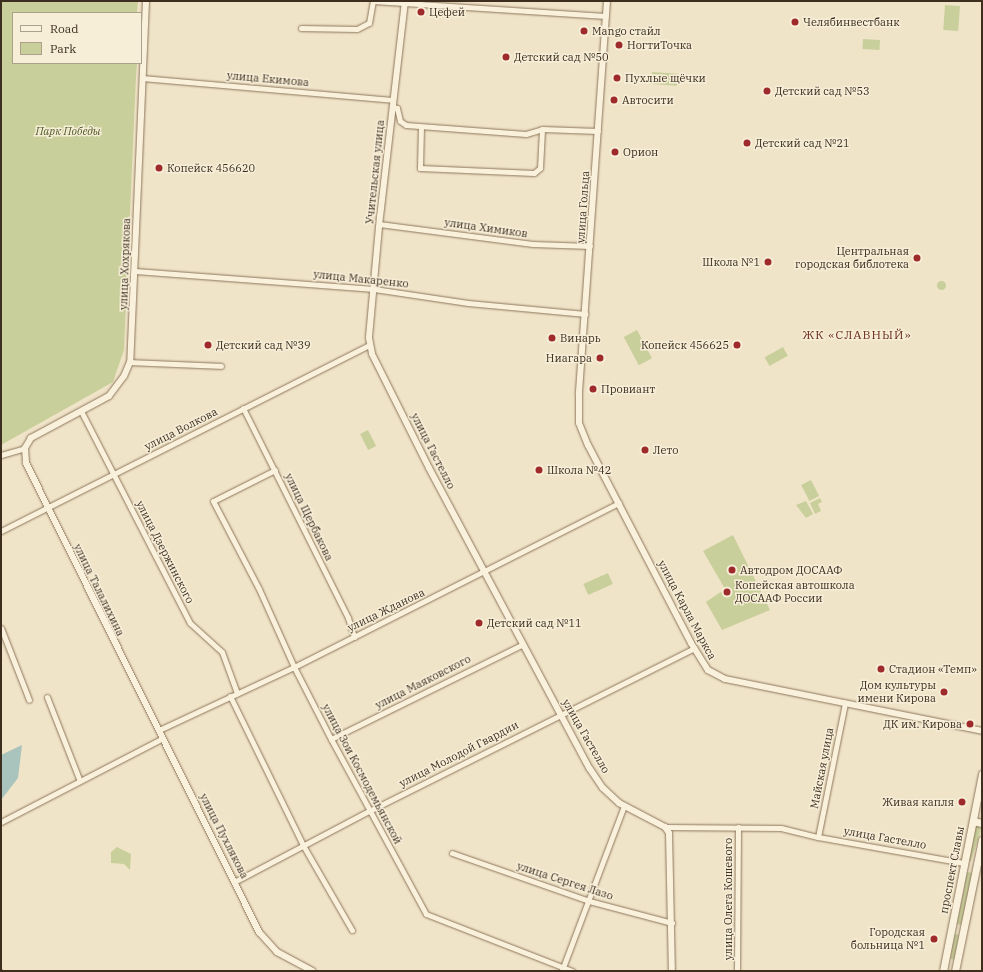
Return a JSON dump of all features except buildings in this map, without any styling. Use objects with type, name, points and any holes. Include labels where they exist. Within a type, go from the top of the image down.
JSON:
[{"type":"main road","name":"проспект Славы","points":[[943,971],[982,774]]},
{"type":"main road","points":[[973,821],[982,823]]},
{"type":"main road","name":"проспект Славы","points":[[955,971],[979,866],[982,840]]},
{"type":"main road","name":"улица Гастелло","points":[[964,863],[979,866]]},
{"type":"street","name":"улица Хохрякова","points":[[25,448],[39,433],[98,404],[117,388],[130,362],[146,1]]},
{"type":"street","points":[[301,28],[357,29],[369,23],[373,1],[606,16]]},
{"type":"street","name":"улица Гольца","points":[[578,414],[607,1]]},
{"type":"street","name":"Учительская улица","points":[[370,345],[379,224],[404,2]]},
{"type":"street","name":"улица Екимова","points":[[142,78],[392,100]]},
{"type":"street","points":[[392,107],[397,108],[402,124],[421,127],[526,134],[542,129],[598,131]]},
{"type":"street","points":[[421,127],[420,168],[534,173],[540,168],[542,129]]},
{"type":"street","name":"улица Химиков","points":[[379,224],[533,244],[590,246]]},
{"type":"street","name":"улица Макаренко","points":[[135,271],[374,289],[468,303],[585,314]]},
{"type":"street","name":"улица Волкова","points":[[1,531],[370,345]]},
{"type":"street","name":"улица Гастелло","points":[[370,345],[379,370],[560,715],[590,769],[604,788],[624,806],[665,827],[781,828],[818,838],[964,863]]},
{"type":"street","points":[[130,362],[221,366]]},
{"type":"street","name":"улица Щербакова","points":[[243,408],[348,618],[354,637]]},
{"type":"street","name":"улица Дзержинского","points":[[82,413],[190,623],[222,652],[237,693]]},
{"type":"street","name":"улица Карла Маркса","points":[[578,414],[581,431],[694,648],[708,670],[726,679],[982,731]]},
{"type":"street","points":[[1,454],[25,448]]},
{"type":"street","name":"улица Талалихина","points":[[25,448],[28,470],[164,738]]},
{"type":"street","name":"улица Зои Космодемьянской","points":[[275,470],[213,501],[259,588],[294,667],[369,810],[426,914],[562,969],[572,971]]},
{"type":"street","name":"улица Жданова","points":[[159,730],[294,667],[618,502]]},
{"type":"street","points":[[1,628],[29,700]]},
{"type":"street","name":"улица Маяковского","points":[[332,739],[523,644]]},
{"type":"street","name":"улица Молодой Гвардии","points":[[236,881],[304,847],[369,810],[694,648]]},
{"type":"street","points":[[230,696],[304,847],[352,930]]},
{"type":"street","points":[[47,697],[80,781]]},
{"type":"street","name":"Майская улица","points":[[818,838],[845,703]]},
{"type":"street","points":[[1,822],[164,738]]},
{"type":"street","name":"улица Пухлякова","points":[[164,738],[236,881],[254,922],[268,943],[288,960],[312,971]]},
{"type":"street","points":[[562,969],[590,901],[624,806]]},
{"type":"street","points":[[665,827],[671,840],[672,971]]},
{"type":"street","name":"улица Олега Кошевого","points":[[738,827],[738,971]]},
{"type":"street","name":"улица Сергея Лазо","points":[[452,853],[590,901],[672,923]]},
{"type":"green space","name":"Парк Победы","points":[[1,1],[138,1],[137,12],[12,12],[12,64],[137,64],[124,350],[113,382],[1,445]]},
{"type":"green space","points":[[945,5],[960,6],[958,31],[943,30]]},
{"type":"green space","points":[[863,39],[880,40],[879,50],[862,49]]},
{"type":"green space","points":[[652,72],[678,74],[677,86],[651,84]]},
{"type":"green space","points":[[941,280],[946,285],[941,290],[936,285]]},
{"type":"green space","points":[[637,330],[652,358],[639,365],[624,337]]},
{"type":"green space","points":[[783,347],[788,356],[769,366],[765,357]]},
{"type":"green space","points":[[368,430],[376,446],[368,450],[360,434]]},
{"type":"green space","points":[[811,480],[819,496],[809,501],[801,485]]},
{"type":"green space","points":[[820,498],[822,502],[818,504],[821,511],[815,514],[810,503]]},
{"type":"green space","points":[[806,501],[813,514],[806,518],[796,505]]},
{"type":"green space","name":"Автодром ДОСААФ","points":[[733,535],[770,610],[722,630],[706,602],[725,589],[703,551]]},
{"type":"green space","points":[[608,573],[613,584],[588,595],[583,584]]},
{"type":"green space","points":[[976,826],[982,828],[971,861],[965,859]]},
{"type":"green space","points":[[117,847],[131,854],[130,870],[124,864],[111,863],[111,852]]},
{"type":"green space","points":[[967,872],[973,873],[962,925],[957,924]]},
{"type":"green space","points":[[954,934],[960,935],[956,960],[950,959]]},
{"type":"water","points":[[22,745],[18,778],[1,800],[1,755]]},
{"type":"place","name":"Цефей","points":[[421,12]]},
{"type":"place","name":"Челябинвестбанк","points":[[795,22]]},
{"type":"place","name":"Mango стайл","points":[[584,31]]},
{"type":"place","name":"НогтиТочка","points":[[619,45]]},
{"type":"place","name":"Детский сад №50","points":[[506,57]]},
{"type":"place","name":"Пухлые щёчки","points":[[617,78]]},
{"type":"place","name":"Детский сад №53","points":[[767,91]]},
{"type":"place","name":"Автосити","points":[[614,100]]},
{"type":"place","name":"Детский сад №21","points":[[747,143]]},
{"type":"place","name":"Орион","points":[[615,152]]},
{"type":"place","name":"Копейск 456620","points":[[159,168]]},
{"type":"place","name":"Центральная городская библотека","points":[[917,258]]},
{"type":"place","name":"Школа №1","points":[[768,262]]},
{"type":"place","name":"Винарь","points":[[552,338]]},
{"type":"place","name":"Детский сад №39","points":[[208,345]]},
{"type":"place","name":"Копейск 456625","points":[[737,345]]},
{"type":"place","name":"Ниагара","points":[[600,358]]},
{"type":"place","name":"Провиант","points":[[593,389]]},
{"type":"place","name":"Лето","points":[[645,450]]},
{"type":"place","name":"Школа №42","points":[[539,470]]},
{"type":"place","name":"Автодром ДОСААФ","points":[[732,570]]},
{"type":"place","name":"Копейская автошкола ДОСААФ России","points":[[727,592]]},
{"type":"place","name":"Детский сад №11","points":[[479,623]]},
{"type":"place","name":"Стадион «Темп»","points":[[881,669]]},
{"type":"place","name":"Дом культуры имени Кирова","points":[[944,692]]},
{"type":"place","name":"ДК им. Кирова","points":[[970,724]]},
{"type":"place","name":"Живая капля","points":[[962,802]]},
{"type":"place","name":"Городская больница №1","points":[[934,939]]},
{"type":"district","name":"ЖК «СЛАВНЫЙ»","points":[[857,335]]}]
